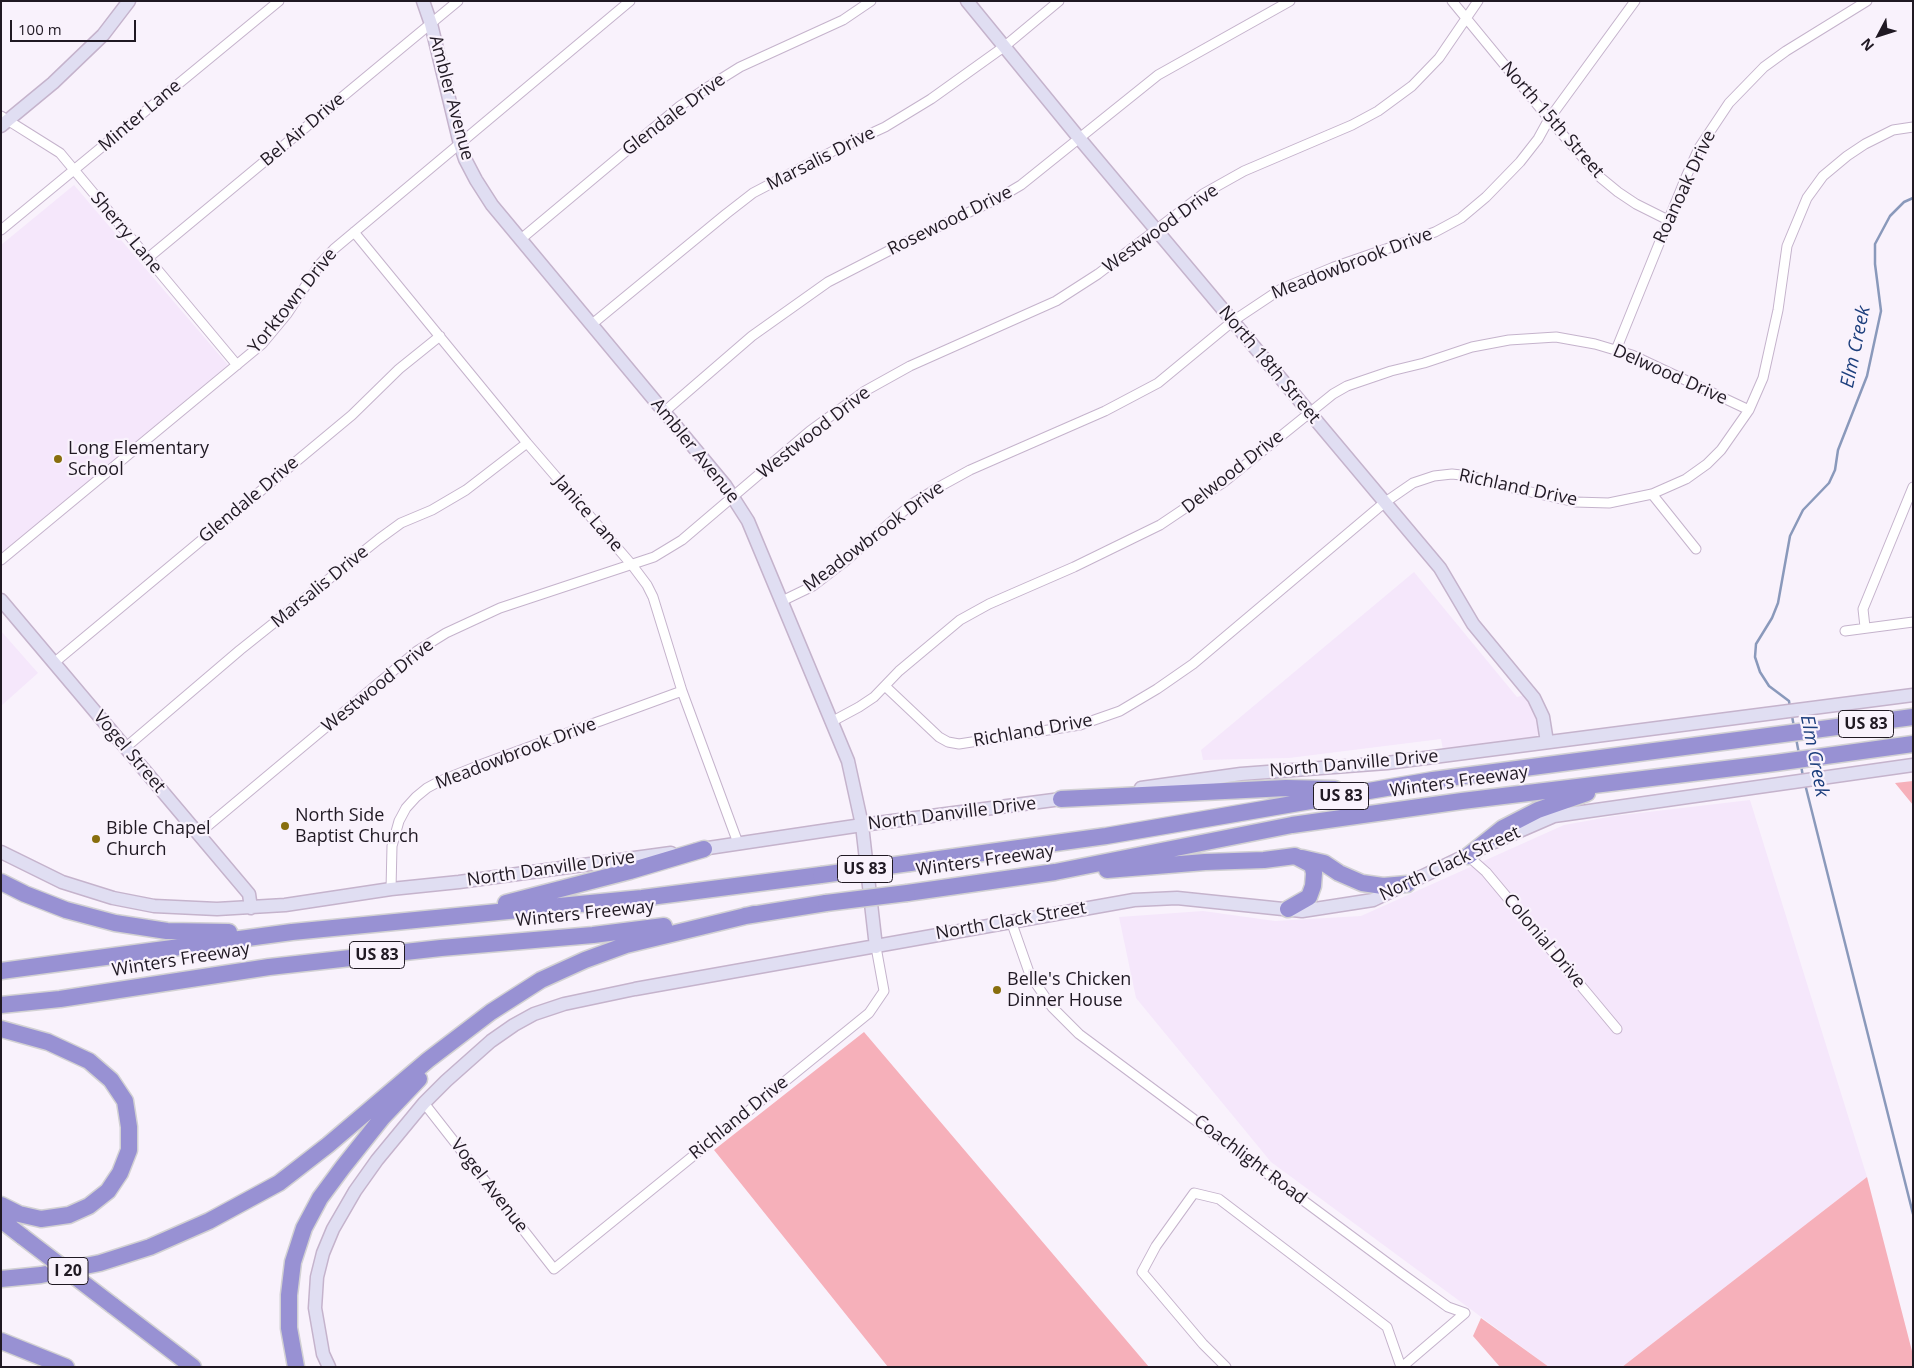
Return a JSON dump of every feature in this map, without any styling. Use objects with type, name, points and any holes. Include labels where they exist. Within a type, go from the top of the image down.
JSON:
[{"type":"highway","name":"Winters Freeway","points":[[1,971],[292,932],[642,898],[820,875],[1106,836],[1433,780],[1913,717]]},
{"type":"highway","name":"Winters Freeway","points":[[1,1005],[60,999],[269,967],[441,948],[593,935],[754,914],[1054,872],[1292,825],[1462,801],[1775,763],[1913,744]]},
{"type":"highway","points":[[1468,856],[1502,828],[1538,810],[1578,795],[1637,780]]},
{"type":"highway","points":[[1060,800],[1286,788],[1372,790]]},
{"type":"highway","points":[[440,918],[630,870],[704,848]]},
{"type":"highway","points":[[1054,872],[1123,870],[1295,856],[1324,863],[1339,873],[1362,883],[1383,886],[1407,884]]},
{"type":"highway","points":[[1288,909],[1309,897],[1313,886],[1314,873],[1312,865],[1295,856]]},
{"type":"highway","points":[[1,882],[25,894],[66,910],[115,923],[167,931],[292,932]]},
{"type":"highway","points":[[1,1279],[41,1275],[100,1263],[150,1247],[210,1221],[279,1183],[328,1145],[428,1060],[491,1012],[541,980],[585,960],[626,945],[754,914]]},
{"type":"highway","points":[[296,1367],[289,1328],[289,1295],[293,1262],[304,1228],[316,1206],[343,1167],[382,1118],[427,1071],[491,1012]]},
{"type":"highway","points":[[1,1030],[48,1042],[89,1061],[111,1080],[126,1101],[129,1127],[129,1150],[120,1174],[108,1191],[89,1206],[69,1215],[41,1219],[18,1214],[1,1205]]},
{"type":"highway","name":"I 20","points":[[1,1220],[193,1367]]},
{"type":"highway","points":[[1,1341],[66,1367]]},
{"type":"main road","points":[[4,121],[53,83],[104,36],[129,1]]},
{"type":"main road","name":"Ambler Avenue","points":[[423,1],[431,24],[460,144],[465,159],[476,180],[492,205],[734,497],[748,521],[833,721],[848,761],[862,825],[876,947]]},
{"type":"main road","name":"North 18th Street","points":[[967,1],[1079,138],[1440,568],[1473,624],[1534,698],[1543,717],[1547,742]]},
{"type":"main road","name":"Vogel Street","points":[[1,600],[249,894],[251,908]]},
{"type":"main road","name":"North Danville Drive","points":[[1,852],[22,864],[62,882],[113,898],[154,906],[192,909],[251,908],[459,882],[1241,774],[1387,763],[1913,695]]},
{"type":"main road","name":"North Clack Street","points":[[329,1367],[323,1354],[315,1308],[317,1277],[323,1252],[333,1229],[355,1191],[377,1160],[424,1103],[446,1081],[491,1041],[534,1014],[564,1004],[635,989],[1134,900],[1177,898],[1302,911],[1373,900],[1554,816],[1913,765]]},
{"type":"street","name":"Minter Lane","points":[[1,230],[279,1]]},
{"type":"street","name":"Bel Air Drive","points":[[148,258],[458,1]]},
{"type":"street","name":"Yorktown Drive","points":[[1,560],[262,344],[287,314],[304,285],[320,264],[354,232],[630,1]]},
{"type":"street","name":"Glendale Drive","points":[[521,239],[680,106],[708,86],[740,67],[843,20],[870,1]]},
{"type":"street","name":"Marsalis Drive","points":[[591,326],[753,193],[835,150],[885,127],[931,100],[1005,46],[1059,1]]},
{"type":"street","name":"Rosewood Drive","points":[[664,412],[752,336],[828,282],[1021,186],[1158,76],[1290,1]]},
{"type":"street","name":"North 15th Street","points":[[1452,1],[1549,119],[1601,178],[1618,192],[1668,220]]},
{"type":"street","name":"Westwood Drive","points":[[198,834],[417,651],[446,633],[500,608],[654,557],[682,540],[810,431],[865,391],[910,366],[1056,301],[1098,274],[1203,194],[1244,171],[1352,125],[1378,111],[1412,86],[1438,58],[1478,1]]},
{"type":"street","name":"Meadowbrook Drive","points":[[782,601],[813,586],[844,563],[912,504],[939,487],[970,470],[1105,411],[1158,383],[1232,321],[1280,289],[1334,267],[1435,232],[1461,218],[1505,179],[1538,139],[1549,119],[1635,1]]},
{"type":"street","name":"Roanoak Drive","points":[[1616,350],[1699,148],[1729,103],[1764,67],[1778,56],[1867,1]]},
{"type":"street","name":"Sherry Lane","points":[[4,121],[60,153],[237,365]]},
{"type":"street","name":"Richland Drive","points":[[885,686],[939,737],[948,742],[958,744],[1080,725],[1104,717],[1138,701],[1193,664],[1384,503],[1413,483],[1434,476],[1452,474],[1470,476],[1575,502],[1609,503],[1652,494],[1686,479],[1707,464],[1734,433],[1749,410],[1763,378],[1778,310],[1787,246],[1807,198],[1824,176],[1847,156],[1865,144],[1893,130],[1913,127]]},
{"type":"street","name":"Janice Lane","points":[[354,232],[527,443],[647,585],[653,597],[682,691],[738,844]]},
{"type":"street","name":"Glendale Drive","points":[[55,662],[352,415],[399,368],[440,336]]},
{"type":"street","name":"Delwood Drive","points":[[833,721],[859,707],[960,620],[989,604],[1074,567],[1160,525],[1224,482],[1332,394],[1347,386],[1391,371],[1424,363],[1472,347],[1510,340],[1556,337],[1595,344],[1632,355],[1749,410]]},
{"type":"street","name":"Marsalis Drive","points":[[124,748],[240,650],[379,539],[401,523],[432,510],[466,490],[527,443]]},
{"type":"street","points":[[1865,627],[1863,609],[1913,487]]},
{"type":"street","points":[[1652,494],[1696,549]]},
{"type":"street","points":[[1845,631],[1913,622]]},
{"type":"street","name":"Meadowbrook Drive","points":[[391,889],[392,846],[399,821],[416,797],[427,788],[480,765],[682,691]]},
{"type":"street","name":"Colonial Drive","points":[[1468,856],[1486,872],[1617,1029]]},
{"type":"street","name":"Coachlight Road","points":[[1011,921],[1030,976],[1052,1007],[1079,1034],[1448,1307],[1465,1313],[1402,1367]]},
{"type":"street","name":"Richland Drive","points":[[554,1269],[869,1013],[884,991],[876,947]]},
{"type":"street","name":"Vogel Avenue","points":[[424,1103],[554,1269]]},
{"type":"street","points":[[1226,1367],[1203,1344],[1142,1272],[1156,1246],[1194,1193],[1219,1199],[1387,1327],[1402,1367]]},
{"type":"shaded area","name":"Long Elementary School","points":[[74,185],[228,365],[1,554],[1,245]]},
{"type":"shaded area","points":[[1414,572],[1517,697],[1525,695],[1537,719],[1539,734],[1533,739],[1443,750],[1441,739],[1289,758],[1203,760],[1201,750]]},
{"type":"shaded area","points":[[1,631],[38,673],[1,706]]},
{"type":"shaded area","points":[[1913,781],[1913,805],[1895,783]]},
{"type":"shaded area","points":[[1750,800],[1867,1177],[1622,1367],[1549,1367],[1271,1162],[1136,998],[1119,917],[1203,911],[1275,921],[1361,916],[1564,825],[1614,816]]},
{"type":"shaded area","points":[[864,1032],[1149,1367],[888,1367],[714,1150]]},
{"type":"shaded area","points":[[1867,1177],[1913,1355],[1913,1367],[1622,1367]]},
{"type":"shaded area","points":[[1481,1318],[1549,1367],[1500,1367],[1473,1336]]},
{"type":"waterway","name":"Elm Creek","points":[[1790,708],[1789,701],[1769,686],[1760,672],[1755,657],[1756,644],[1772,618],[1778,603],[1790,536],[1803,510],[1829,483],[1835,470],[1838,450],[1867,376],[1881,311],[1875,264],[1875,244],[1890,216],[1904,202],[1913,198]]},
{"type":"waterway","name":"Elm Creek","points":[[1792,716],[1794,727]]},
{"type":"waterway","name":"Elm Creek","points":[[1796,738],[1799,754]]},
{"type":"waterway","name":"Elm Creek","points":[[1801,765],[1803,777]]},
{"type":"waterway","name":"Elm Creek","points":[[1805,784],[1913,1214]]},
{"type":"place","name":"Long Elementary School","points":[[58,459]]},
{"type":"place","name":"North Side Baptist Church","points":[[285,826]]},
{"type":"place","name":"Bible Chapel Church","points":[[96,839]]},
{"type":"place","name":"Belle's Chicken Dinner House","points":[[997,990]]}]
